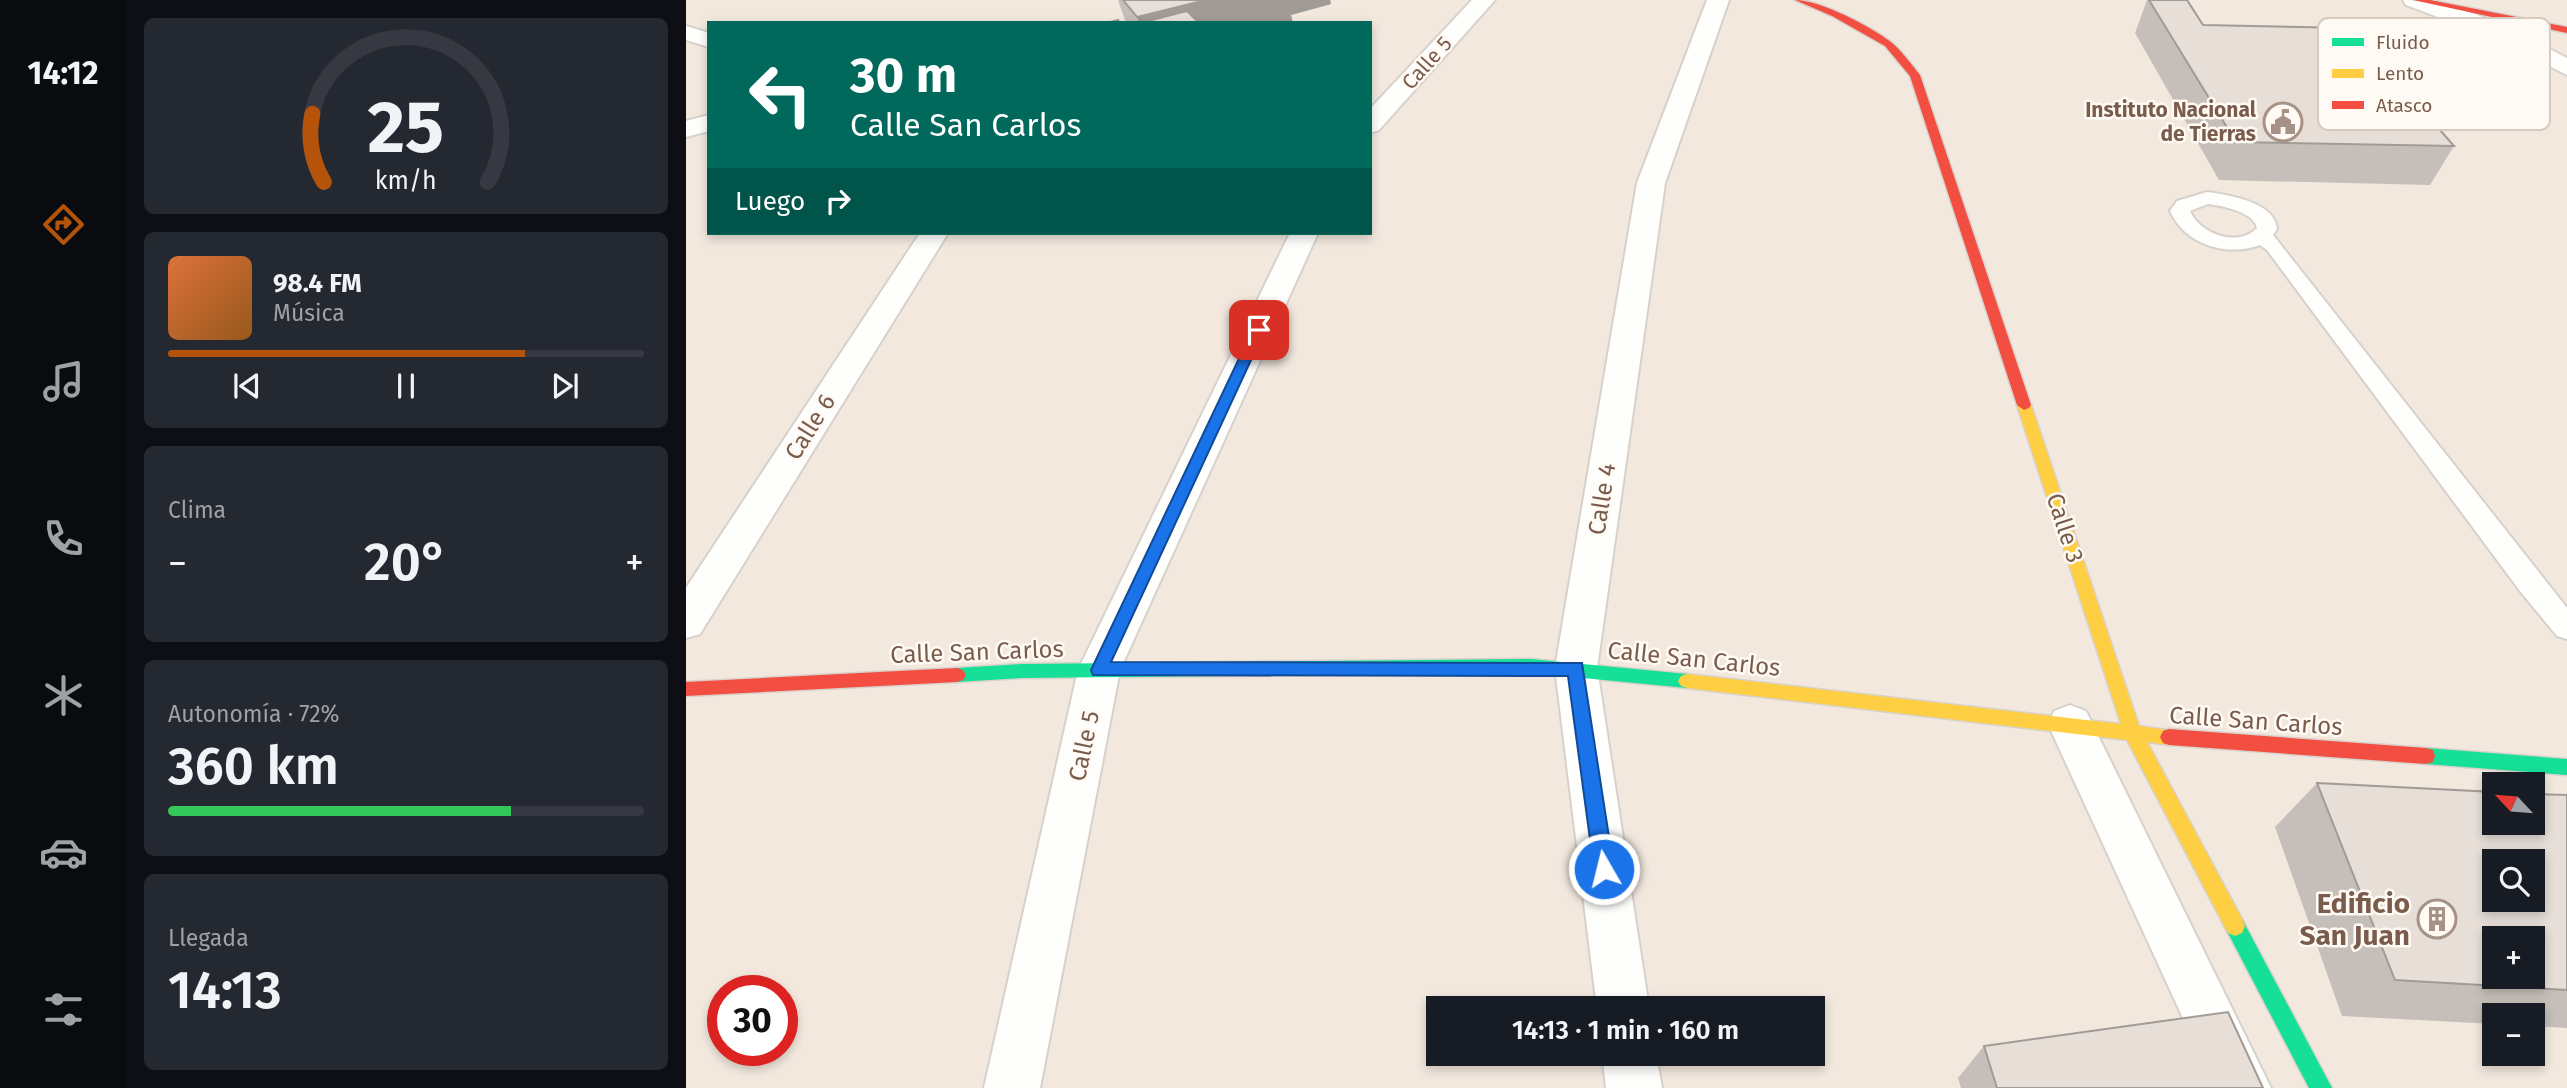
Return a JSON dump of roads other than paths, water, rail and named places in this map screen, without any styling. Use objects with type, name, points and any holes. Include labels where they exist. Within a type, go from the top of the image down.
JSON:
[{"type":"street","name":"Calle 5","points":[[1372,123],[1484,0]]},
{"type":"street","name":"Calle 4","points":[[1621,996],[1576,668],[1651,183],[1718,0]]},
{"type":"street","name":"Calle 3","points":[[1799,0],[1835,14],[1888,44],[1915,75],[2133,734],[2321,1088]]},
{"type":"street","points":[[2415,0],[2506,18]]},
{"type":"street","points":[[2415,0],[2462,18]]},
{"type":"street","points":[[2472,0],[2567,18]]},
{"type":"street","points":[[686,33],[707,39]]},
{"type":"street","points":[[2550,59],[2567,68]]},
{"type":"street","points":[[686,129],[707,124]]},
{"type":"street","name":"Calle 6","points":[[686,622],[933,235]]},
{"type":"street","name":"Calle 5","points":[[1012,1088],[1099,670],[1303,235]]},
{"type":"street","name":"Calle San Carlos","points":[[686,689],[1099,670],[1576,668],[2070,724],[2133,734],[2567,767]]},
{"type":"street","points":[[2070,724],[2243,1088]]},
{"type":"street","points":[[1631,1066],[1634,1088]]},
{"type":"lane","points":[[2262,236],[2274,246],[2530,584],[2567,628]]},
{"type":"place","name":"Instituto Nacional de Tierras","points":[[2283,122]]},
{"type":"place","name":"Edificio San Juan","points":[[2437,919]]}]
